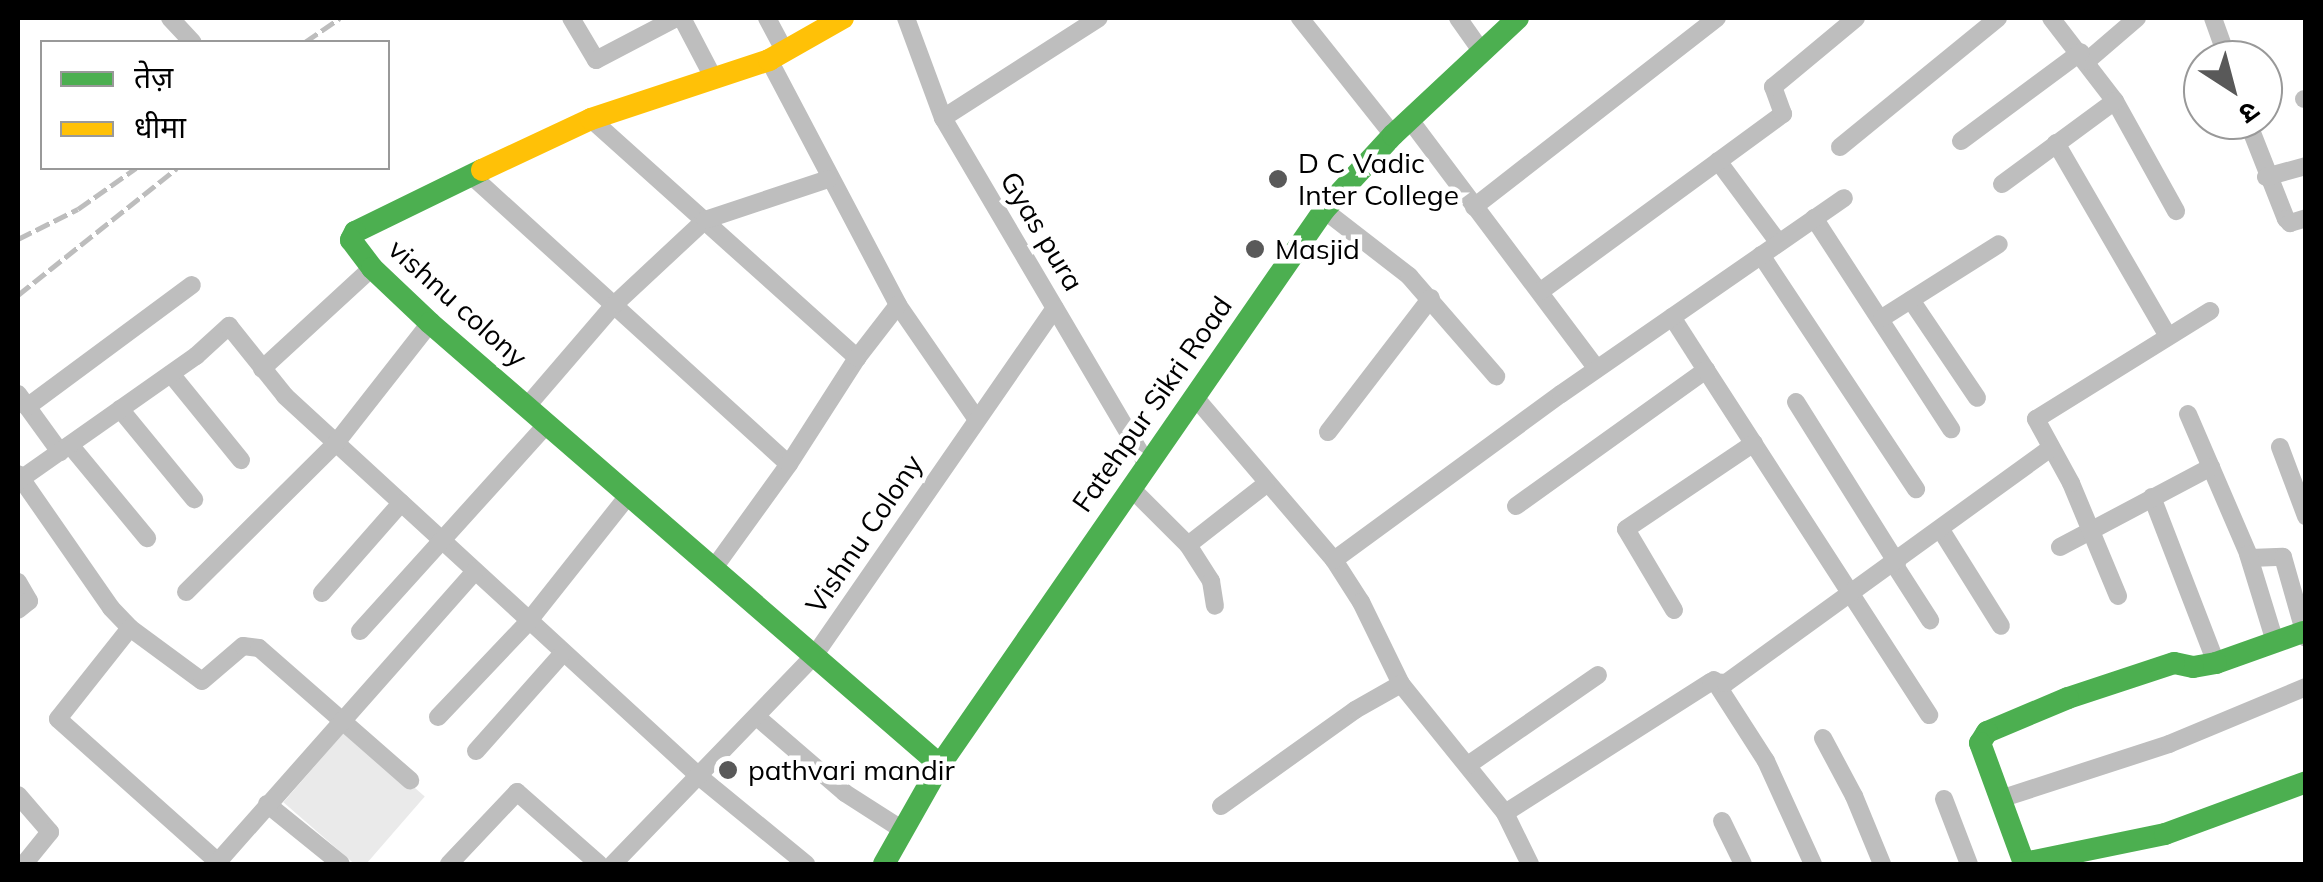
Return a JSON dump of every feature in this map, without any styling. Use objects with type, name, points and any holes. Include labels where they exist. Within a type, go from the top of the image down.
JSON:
[{"type":"street","points":[[170,18],[190,40]]},
{"type":"street","points":[[571,18],[596,60],[679,18],[713,77]]},
{"type":"street","points":[[767,18],[777,56],[828,179],[898,305],[976,418]]},
{"type":"street","name":"vishnu colony","points":[[843,18],[777,56],[591,119],[356,232],[352,245],[430,324],[940,765]]},
{"type":"street","name":"Gyas pura","points":[[906,18],[943,118],[1147,464]]},
{"type":"street","points":[[943,118],[1099,18]]},
{"type":"street","points":[[1300,18],[1474,208],[1541,291],[1596,369]]},
{"type":"street","points":[[1458,18],[1482,52]]},
{"type":"street","name":"Fatehpur Sikri Road","points":[[884,864],[940,765],[1324,210],[1401,128],[1518,18]]},
{"type":"street","points":[[1474,208],[1717,18]]},
{"type":"street","points":[[1541,291],[1783,114],[1773,87],[1856,18]]},
{"type":"street","points":[[1840,147],[1998,18]]},
{"type":"street","points":[[2051,18],[2115,101],[2176,211]]},
{"type":"street","points":[[1961,141],[2137,18]]},
{"type":"street","points":[[2002,184],[2115,101]]},
{"type":"street","points":[[591,119],[856,358]]},
{"type":"street","points":[[2254,140],[2286,220],[2290,223],[2306,218]]},
{"type":"street","points":[[2056,144],[2168,336]]},
{"type":"street","points":[[1718,161],[1778,243]]},
{"type":"street","points":[[2266,177],[2306,166]]},
{"type":"street","points":[[472,176],[789,464]]},
{"type":"street","points":[[528,405],[614,304],[705,220],[828,179]]},
{"type":"street","points":[[1334,560],[1596,369],[1844,198]]},
{"type":"street","points":[[1324,210],[1431,298],[1496,376]]},
{"type":"street","points":[[1814,218],[1951,429]]},
{"type":"street","points":[[1882,318],[1999,244]]},
{"type":"street","points":[[1760,255],[1916,488]]},
{"type":"street","points":[[262,369],[372,268]]},
{"type":"street","points":[[146,538],[22,400],[192,285]]},
{"type":"street","points":[[1328,432],[1431,298]]},
{"type":"street","points":[[1910,300],[1977,398]]},
{"type":"street","points":[[714,568],[789,464],[856,358],[898,305]]},
{"type":"street","name":"Vishnu Colony","points":[[612,864],[701,778],[814,656],[1056,308]]},
{"type":"street","points":[[2118,596],[2037,422],[2038,416],[2210,311]]},
{"type":"street","points":[[1672,316],[1928,716]]},
{"type":"street","points":[[186,592],[250,534],[336,443],[430,324]]},
{"type":"street","points":[[410,780],[259,648],[243,646],[202,681],[130,628],[18,478],[172,374],[229,326],[262,369],[442,543],[701,778],[806,864]]},
{"type":"street","points":[[1516,506],[1706,370]]},
{"type":"street","points":[[172,374],[241,460]]},
{"type":"street","points":[[1194,396],[1334,560],[1361,602],[1401,684],[1506,813],[1530,864]]},
{"type":"street","points":[[1796,402],[1930,620]]},
{"type":"street","points":[[120,409],[194,499]]},
{"type":"street","points":[[2188,414],[2248,554],[2275,642]]},
{"type":"street","points":[[360,631],[548,423]]},
{"type":"street","points":[[1674,610],[1626,528],[1754,443]]},
{"type":"street","points":[[2280,447],[2306,516]]},
{"type":"street","points":[[1506,813],[1714,680],[1726,682],[2051,448]]},
{"type":"street","points":[[2060,547],[2211,467]]},
{"type":"street","points":[[1188,545],[1266,484]]},
{"type":"street","points":[[1130,487],[1188,545],[1211,582],[1216,606]]},
{"type":"street","points":[[438,717],[528,622],[628,496]]},
{"type":"street","points":[[2152,497],[2216,663]]},
{"type":"street","points":[[322,593],[401,503]]},
{"type":"street","points":[[1941,530],[2001,626]]},
{"type":"street","points":[[2248,554],[2255,560],[2282,557],[2304,635],[2216,663],[2188,667],[2174,662],[2068,698],[1987,732],[1980,743],[2024,863],[2165,834],[2306,782]]},
{"type":"street","points":[[130,628],[58,719],[217,863],[475,571]]},
{"type":"street","points":[[18,582],[29,601],[18,610]]},
{"type":"street","points":[[476,751],[564,654]]},
{"type":"street","points":[[1468,765],[1598,676]]},
{"type":"street","points":[[1714,680],[1766,761],[1813,864]]},
{"type":"street","points":[[1221,806],[1354,710],[1401,684]]},
{"type":"street","points":[[2000,799],[2169,744],[2306,687]]},
{"type":"street","points":[[757,717],[845,792],[901,828]]},
{"type":"street","points":[[1823,738],[1854,796],[1882,864]]},
{"type":"street","points":[[449,864],[517,792],[599,864]]},
{"type":"street","points":[[18,795],[50,832],[24,864]]},
{"type":"street","points":[[1944,798],[1969,864]]},
{"type":"street","points":[[267,804],[341,864]]},
{"type":"street","points":[[1722,820],[1742,864]]},
{"type":"shaded area","points":[[347,729],[425,797],[366,864],[354,864],[283,802]]},
{"type":"railway","points":[[308,40],[340,18]]},
{"type":"railway","points":[[18,239],[78,209],[133,170]]},
{"type":"railway","points":[[18,295],[174,170]]},
{"type":"traffic: fast","points":[[884,864],[940,765],[1324,210],[1393,135],[1518,18]]},
{"type":"traffic: fast","points":[[482,170],[355,232],[351,240],[372,268],[430,323],[940,765]]},
{"type":"traffic: fast","points":[[2303,632],[2216,663],[2193,667],[2174,663],[2068,698],[1987,732],[1980,743],[2024,863],[2165,834],[2306,782]]},
{"type":"traffic: slow","points":[[482,170],[591,119],[769,60],[843,18]]},
{"type":"place","name":"D C Vadic Inter College","points":[[1278,179]]},
{"type":"place","name":"Masjid","points":[[1255,249]]},
{"type":"place","name":"pathvari mandir","points":[[728,770]]}]
